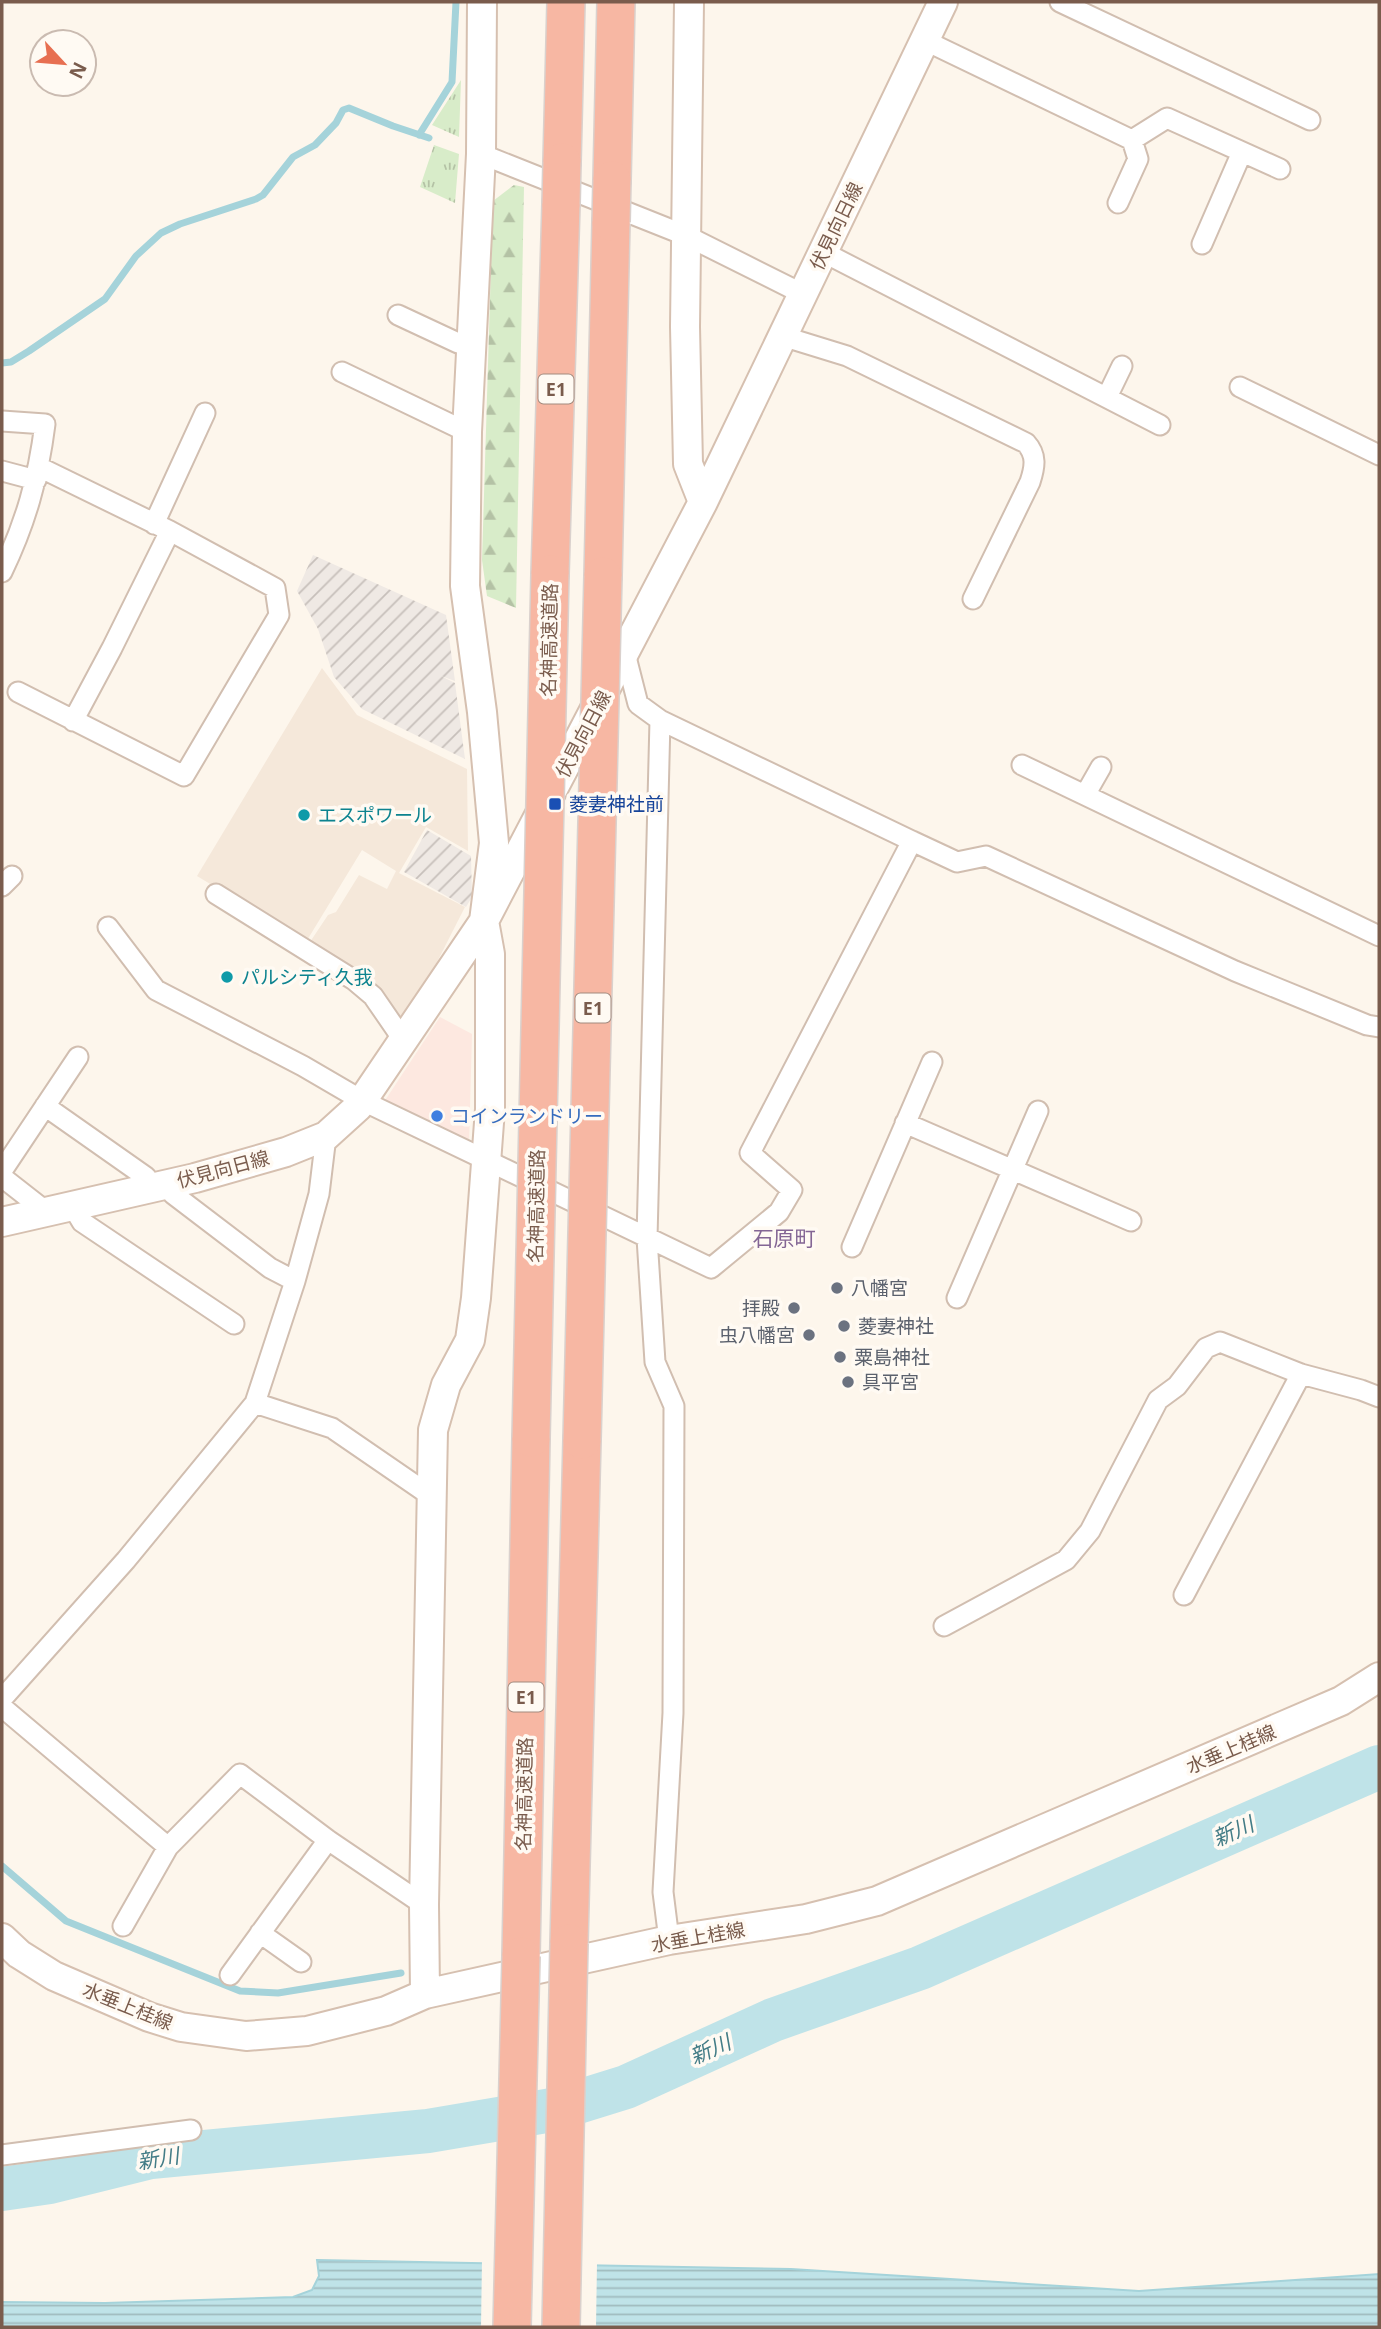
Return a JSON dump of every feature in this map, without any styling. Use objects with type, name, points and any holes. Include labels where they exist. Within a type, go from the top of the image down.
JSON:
[{"type":"highway","name":"名神高速道路","points":[[512,2327],[550,574],[566,2]]},
{"type":"highway","name":"E1","points":[[561,2327],[615,2]]},
{"type":"main road","points":[[425,1994],[424,1905],[433,1430],[446,1385],[470,1340],[476,1298],[490,1110],[490,954],[484,921],[494,844],[482,712],[465,586],[467,432],[481,154],[482,2]]},
{"type":"main road","points":[[689,2],[685,327],[688,464],[703,502]]},
{"type":"main road","name":"伏見向日線","points":[[2,1222],[159,1187],[286,1152],[326,1136],[363,1101],[484,921],[703,502],[943,2]]},
{"type":"main road","name":"水垂上桂線","points":[[2,1938],[19,1954],[54,1976],[149,2017],[180,2027],[214,2034],[246,2036],[307,2031],[386,2011],[425,1994],[669,1940],[806,1919],[877,1901],[1341,1701],[1379,1677]]},
{"type":"street","points":[[1060,2],[1310,120]]},
{"type":"street","points":[[926,41],[1132,140],[1138,159],[1118,203]]},
{"type":"street","points":[[1132,140],[1167,118],[1280,169]]},
{"type":"street","points":[[1202,244],[1242,152]]},
{"type":"street","points":[[481,154],[687,236],[803,294]]},
{"type":"street","points":[[823,251],[1160,425]]},
{"type":"street","points":[[398,316],[458,343],[471,344]]},
{"type":"street","points":[[782,336],[847,356],[1026,443],[1033,451],[1034,469],[1030,482],[973,599]]},
{"type":"street","points":[[1107,397],[1122,366]]},
{"type":"street","points":[[342,372],[467,432]]},
{"type":"street","points":[[1240,387],[1379,455]]},
{"type":"street","points":[[73,720],[162,527],[205,413]]},
{"type":"street","points":[[2,421],[44,424],[38,473],[20,535],[2,572]]},
{"type":"street","points":[[2,471],[38,473],[162,527],[275,589],[279,615],[184,776],[18,692]]},
{"type":"street","points":[[625,653],[638,704],[660,720],[957,862],[986,856],[1235,971],[1367,1025],[1379,1027]]},
{"type":"street","points":[[660,720],[647,1238],[655,1362],[674,1406],[673,1713],[663,1892],[669,1940]]},
{"type":"street","points":[[1022,765],[1379,936]]},
{"type":"street","points":[[1085,795],[1101,767]]},
{"type":"street","points":[[108,927],[156,990],[303,1066],[363,1101],[711,1268],[779,1212],[792,1190],[750,1153],[912,841]]},
{"type":"street","points":[[216,894],[354,980],[373,996],[404,1041]]},
{"type":"street","points":[[2,1171],[78,1057]]},
{"type":"street","points":[[852,1247],[932,1062]]},
{"type":"street","points":[[45,1106],[173,1195],[270,1268],[295,1281]]},
{"type":"street","points":[[957,1298],[1038,1111]]},
{"type":"street","points":[[905,1123],[1131,1221]]},
{"type":"street","points":[[2,1699],[126,1560],[255,1403],[320,1194],[326,1136]]},
{"type":"street","points":[[2,1177],[82,1222],[234,1324]]},
{"type":"street","points":[[944,1626],[1066,1560],[1090,1531],[1158,1400],[1177,1386],[1206,1348],[1220,1342],[1301,1374],[1379,1397]]},
{"type":"street","points":[[1184,1595],[1301,1374]]},
{"type":"street","points":[[255,1403],[332,1428],[431,1496]]},
{"type":"street","points":[[2,1707],[168,1847]]},
{"type":"street","points":[[123,1926],[168,1847],[240,1774],[328,1840],[424,1905]]},
{"type":"street","points":[[230,1975],[328,1840]]},
{"type":"street","points":[[260,1934],[301,1962]]},
{"type":"street","points":[[2,2155],[191,2130]]},
{"type":"shaded area","points":[[313,555],[446,615],[455,681],[441,676],[455,683],[465,759],[362,709],[334,677],[318,629],[297,591]]},
{"type":"shaded area","points":[[322,668],[357,715],[467,769],[468,851],[426,827],[399,873],[465,907],[436,964],[398,1020],[310,942],[328,915],[336,912],[359,875],[387,889],[396,871],[362,850],[306,942],[197,876]]},
{"type":"shaded area","points":[[427,830],[471,856],[472,897],[466,907],[404,872]]},
{"type":"shaded area","points":[[440,1017],[472,1034],[469,1144],[384,1102]]},
{"type":"green space","points":[[461,80],[459,137],[432,125]]},
{"type":"green space","points":[[434,145],[459,154],[455,203],[420,187]]},
{"type":"green space","points":[[514,185],[524,187],[516,608],[487,596],[482,560],[493,201]]},
{"type":"water","points":[[317,2260],[791,2269],[1139,2291],[1379,2274],[1379,2327],[2,2327],[2,2302],[105,2303],[293,2297],[312,2290],[319,2276]]},
{"type":"pier","points":[[482,2260],[597,2262],[596,2327],[481,2327]]},
{"type":"waterway","points":[[419,135],[452,82],[456,2]]},
{"type":"waterway","points":[[2,363],[11,362],[29,351],[105,299],[136,256],[161,233],[263,195],[293,157],[315,145],[336,123],[343,110],[349,108],[429,138]]},
{"type":"waterway","name":"新川","points":[[2,2189],[50,2182],[151,2157],[428,2131],[552,2110],[626,2087],[773,2020],[920,1968],[1379,1767]]},
{"type":"waterway","points":[[2,1866],[66,1921],[240,1991],[278,1993],[401,1973]]},
{"type":"place","name":"菱妻神社前","points":[[555,804]]},
{"type":"place","name":"エスポワール","points":[[304,815]]},
{"type":"place","name":"パルシティ久我","points":[[227,977]]},
{"type":"place","name":"コインランドリー","points":[[437,1116]]},
{"type":"place","name":"八幡宮","points":[[837,1288]]},
{"type":"place","name":"拝殿","points":[[794,1308]]},
{"type":"place","name":"菱妻神社","points":[[844,1326]]},
{"type":"place","name":"虫八幡宮","points":[[809,1335]]},
{"type":"place","name":"粟島神社","points":[[840,1357]]},
{"type":"place","name":"具平宮","points":[[848,1382]]},
{"type":"district","name":"石原町","points":[[784,1238]]}]
